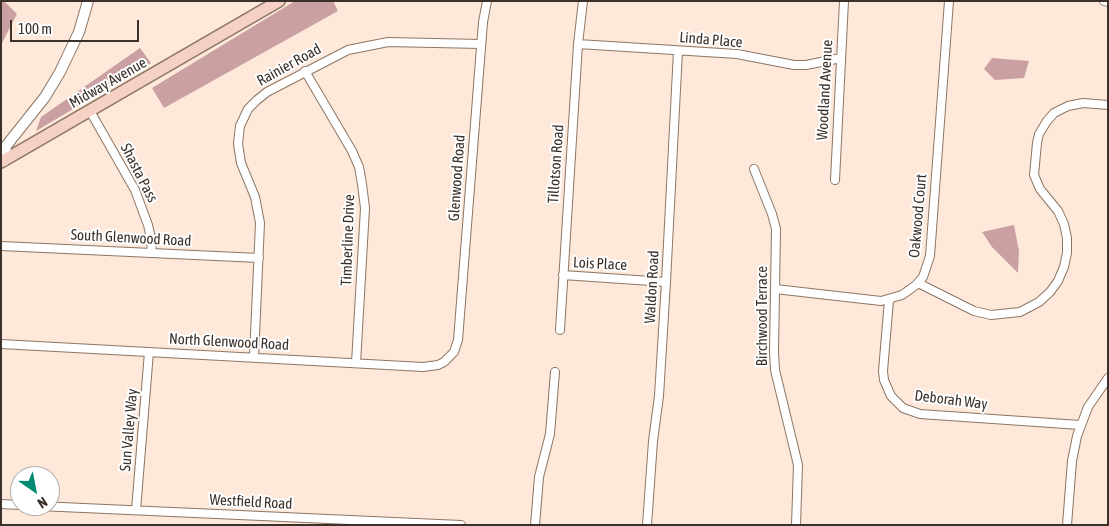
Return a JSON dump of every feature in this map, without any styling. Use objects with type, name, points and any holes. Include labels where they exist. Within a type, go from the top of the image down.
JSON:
[{"type":"main road","name":"Midway Avenue","points":[[3,161],[279,1]]},
{"type":"street","points":[[3,161],[6,146],[45,97],[60,72],[79,32],[88,1]]},
{"type":"street","name":"Glenwood Road","points":[[451,355],[458,340],[481,44],[487,1]]},
{"type":"street","name":"Tillotson Road","points":[[560,330],[578,44],[583,1]]},
{"type":"street","name":"Woodland Avenue","points":[[835,180],[844,1]]},
{"type":"street","name":"Oakwood Court","points":[[775,289],[876,301],[888,300],[902,295],[918,282],[925,272],[930,256],[949,1]]},
{"type":"street","name":"Rainier Road","points":[[254,357],[260,237],[258,210],[251,184],[238,150],[240,126],[248,109],[267,92],[348,50],[388,42],[481,44]]},
{"type":"street","name":"Linda Place","points":[[578,44],[737,54],[794,65],[806,65],[841,58]]},
{"type":"street","name":"Waldon Road","points":[[647,525],[653,441],[659,396],[678,51]]},
{"type":"street","name":"Timberline Drive","points":[[305,72],[352,151],[359,167],[362,184],[365,208],[356,363]]},
{"type":"street","points":[[918,282],[974,311],[991,315],[1020,312],[1039,302],[1050,292],[1058,281],[1064,267],[1067,253],[1067,238],[1062,218],[1040,189],[1034,175],[1039,134],[1054,114],[1068,106],[1083,103],[1108,105]]},
{"type":"street","name":"Shasta Pass","points":[[90,111],[135,190],[148,226],[152,242],[152,252]]},
{"type":"street","name":"Birchwood Terrace","points":[[754,169],[776,229],[775,370],[798,465],[796,525]]},
{"type":"street","name":"South Glenwood Road","points":[[1,246],[259,258]]},
{"type":"street","name":"Lois Place","points":[[563,275],[666,282]]},
{"type":"street","name":"Deborah Way","points":[[888,300],[884,380],[891,396],[904,408],[920,414],[1080,425]]},
{"type":"street","name":"North Glenwood Road","points":[[1,344],[429,367],[444,362],[451,355]]},
{"type":"street","name":"Sun Valley Way","points":[[136,510],[149,352]]},
{"type":"street","points":[[535,525],[538,477],[550,434],[555,372]]},
{"type":"street","points":[[1067,525],[1072,456],[1080,425],[1088,407],[1108,378]]},
{"type":"street","name":"Westfield Road","points":[[60,507],[311,521],[461,525]]},
{"type":"shaded area","points":[[1,1],[4,1],[17,14],[1,45]]},
{"type":"shaded area","points":[[295,1],[333,1],[338,11],[164,108],[152,88]]},
{"type":"shaded area","points":[[140,48],[151,63],[36,131],[41,117]]},
{"type":"shaded area","points":[[992,58],[1029,61],[1024,78],[995,80],[984,69]]},
{"type":"shaded area","points":[[1014,225],[1019,251],[1018,273],[992,247],[982,232]]}]
